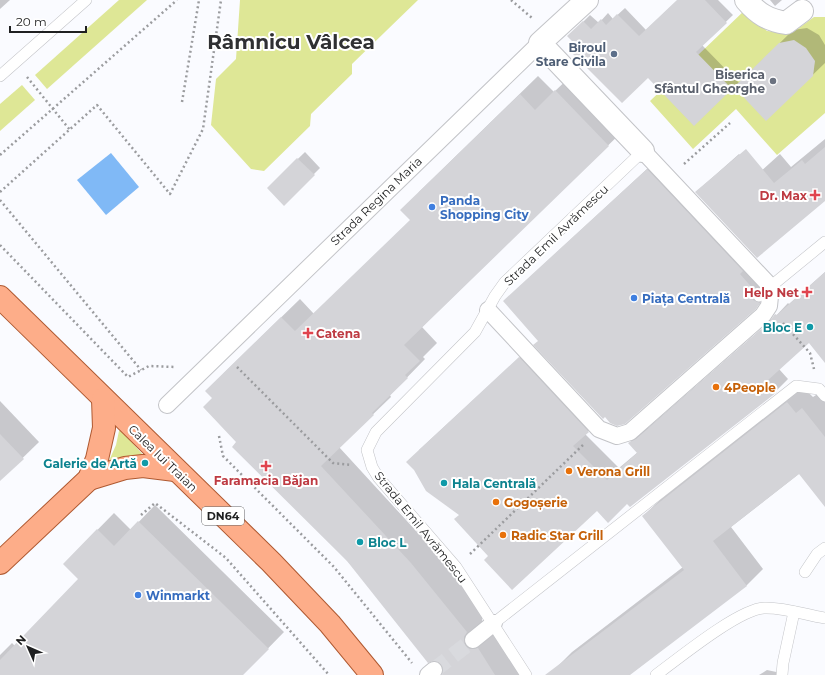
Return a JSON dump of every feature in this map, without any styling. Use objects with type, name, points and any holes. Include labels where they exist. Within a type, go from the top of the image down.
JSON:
[{"type":"main road","name":"Calea lui Traian","points":[[0,297],[304,596],[330,624],[372,675]]},
{"type":"main road","points":[[0,563],[89,479],[97,459],[104,428],[103,399]]},
{"type":"main road","points":[[89,479],[125,468],[143,466],[175,470]]},
{"type":"street","name":"Strada Regina Maria","points":[[167,405],[540,43],[587,0]]},
{"type":"street","points":[[746,0],[758,13],[771,20],[786,23],[802,11]]},
{"type":"street","points":[[488,310],[599,429],[617,436],[630,432],[763,315],[766,296],[643,151],[540,43]]},
{"type":"street","points":[[473,640],[494,623]]},
{"type":"lane","points":[[0,76],[86,0]]},
{"type":"lane","name":"Strada Emil Avrămescu","points":[[526,675],[494,623],[456,567],[378,477],[372,467],[367,450],[376,432],[475,332],[495,296],[506,282],[643,151]]},
{"type":"lane","points":[[766,296],[825,242]]},
{"type":"lane","points":[[494,623],[796,386],[819,389],[825,396]]},
{"type":"lane","points":[[805,572],[817,554],[825,548]]},
{"type":"lane","points":[[656,675],[728,624],[752,610],[765,608],[825,618]]},
{"type":"lane","points":[[782,675],[782,663],[794,612]]},
{"type":"path","points":[[0,155],[178,0]]},
{"type":"path","points":[[182,102],[199,0]]},
{"type":"path","points":[[0,192],[97,105],[170,194],[203,129],[221,0]]},
{"type":"path","points":[[24,74],[70,130]]},
{"type":"path","points":[[0,200],[141,370]]},
{"type":"path","points":[[0,245],[128,377],[149,366],[178,367]]},
{"type":"path","points":[[766,296],[810,353]]},
{"type":"path","points":[[232,362],[333,463],[372,467]]},
{"type":"path","points":[[456,567],[599,429]]},
{"type":"path","points":[[219,436],[223,456],[334,567],[426,671]]},
{"type":"path","points":[[141,515],[155,503],[226,558],[328,675]]},
{"type":"green space","points":[[119,0],[147,0],[47,89],[35,75]]},
{"type":"green space","points":[[240,0],[418,0],[352,64],[352,74],[311,114],[310,126],[264,171],[251,169],[211,125],[216,79],[236,59]]},
{"type":"green space","points":[[745,10],[767,31],[792,33],[814,17],[825,17],[825,113],[777,155],[736,109],[693,149],[650,101]]},
{"type":"green space","points":[[22,85],[35,100],[0,131],[0,104]]},
{"type":"green space","points":[[121,430],[143,455],[108,463],[116,445],[119,431]]},
{"type":"water","points":[[111,153],[139,187],[106,215],[77,180]]},
{"type":"building","points":[[677,0],[705,0],[727,23],[696,52],[732,89],[694,126],[648,78],[622,103],[570,51],[576,45],[567,36],[583,21],[591,29],[601,19],[606,25],[617,14],[639,36]]},
{"type":"building","name":"Biserica Sfântul Gheorghe","points":[[794,40],[806,48],[815,61],[813,76],[766,121],[734,87],[779,43]]},
{"type":"building","points":[[555,90],[609,146],[404,345],[420,361],[405,375],[408,378],[372,413],[374,415],[321,466],[411,563],[467,632],[464,637],[465,646],[470,649],[478,648],[495,675],[442,675],[443,669],[441,664],[433,661],[428,663],[347,561],[232,447],[236,442],[203,407],[212,398],[205,391],[281,317],[295,331],[410,220],[400,210],[520,94],[535,110]]},
{"type":"building","points":[[825,147],[825,201],[757,258],[695,192],[746,149],[774,183],[802,160],[805,164]]},
{"type":"building","points":[[297,158],[315,175],[284,206],[267,188]]},
{"type":"building","name":"Piața Centrală","points":[[647,169],[743,271],[740,274],[755,291],[752,294],[753,300],[760,303],[756,309],[625,424],[617,426],[610,423],[605,417],[603,419],[533,345],[538,341],[503,301]]},
{"type":"building","points":[[825,272],[825,363],[809,343],[767,381],[777,392],[630,507],[627,504],[608,523],[597,511],[512,590],[484,560],[488,556],[454,519],[459,515],[426,491],[414,470],[406,462],[519,357],[589,432],[573,446],[607,480],[637,453],[628,443],[636,439],[769,322],[775,314],[777,315]]},
{"type":"building","points":[[787,402],[796,413],[802,408],[825,437],[825,507],[799,474],[713,541],[747,586],[630,675],[545,675],[684,570],[642,516]]},
{"type":"building","points":[[0,434],[24,459],[0,481]]},
{"type":"building","name":"Winmarkt","points":[[138,521],[269,649],[243,675],[0,675],[0,660],[78,579],[63,564],[97,529],[114,546]]},
{"type":"tunnel","points":[[434,670],[473,640]]},
{"type":"place","name":"Biroul Stare Civila","points":[[614,54]]},
{"type":"place","name":"Biserica Sfântul Gheorghe","points":[[773,81]]},
{"type":"place","name":"Dr. Max","points":[[815,195]]},
{"type":"place","name":"Panda Shopping City","points":[[432,207]]},
{"type":"place","name":"Help Net","points":[[807,292]]},
{"type":"place","name":"Piața Centrală","points":[[634,298]]},
{"type":"place","name":"Bloc E","points":[[810,327]]},
{"type":"place","name":"Catena","points":[[308,333]]},
{"type":"place","name":"4People","points":[[716,387]]},
{"type":"place","name":"Galerie de Artă","points":[[145,463]]},
{"type":"place","name":"Faramacia Băjan","points":[[266,466]]},
{"type":"place","name":"Verona Grill","points":[[569,471]]},
{"type":"place","name":"Hala Centrală","points":[[444,483]]},
{"type":"place","name":"Gogoșerie","points":[[496,502]]},
{"type":"place","name":"Radic Star Grill","points":[[503,535]]},
{"type":"place","name":"Bloc L","points":[[360,542]]},
{"type":"place","name":"Winmarkt","points":[[138,595]]},
{"type":"district","name":"Râmnicu Vâlcea","points":[[291,42]]}]
